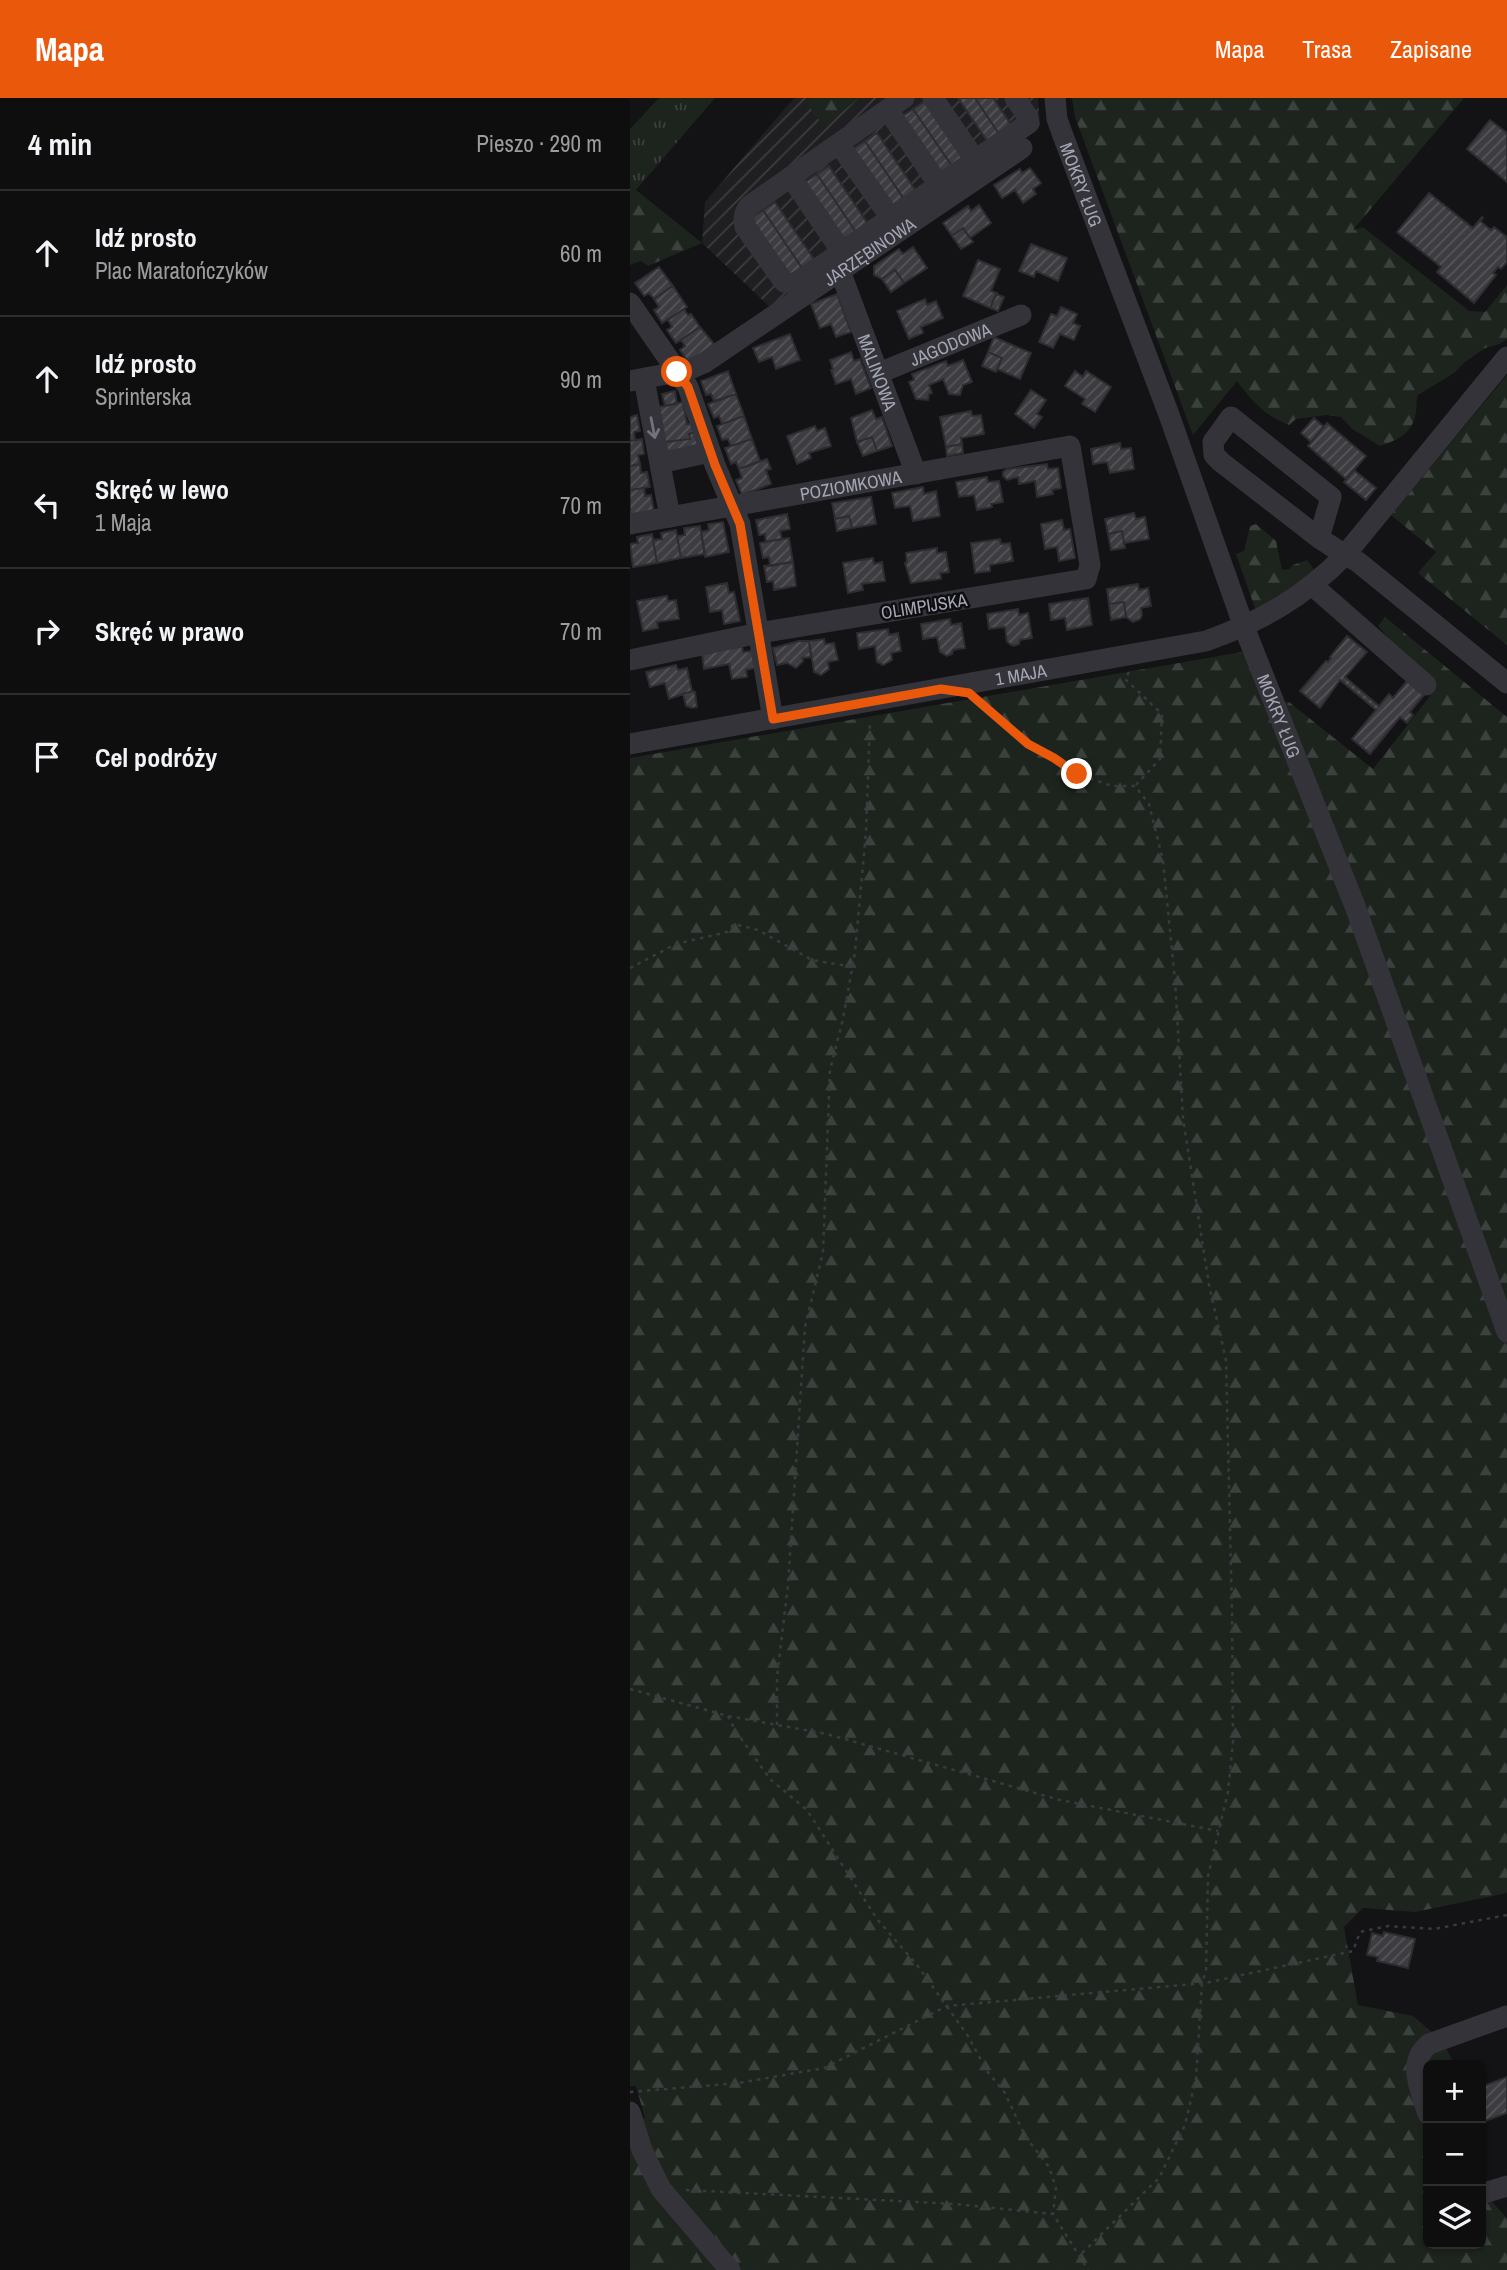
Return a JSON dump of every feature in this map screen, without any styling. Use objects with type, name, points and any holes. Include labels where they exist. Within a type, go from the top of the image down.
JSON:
[{"type":"street","points":[[933,98],[981,156]]},
{"type":"street","points":[[950,98],[981,156]]},
{"type":"street","points":[[1015,98],[1030,120]]},
{"type":"street","points":[[933,189],[889,108],[750,206],[743,218],[745,227],[784,282],[789,284],[841,261],[885,222],[933,189],[1029,123],[1030,120],[1056,108]]},
{"type":"street","name":"MOKRY ŁUG","points":[[1056,108],[1244,627],[1355,906],[1507,1332]]},
{"type":"street","points":[[833,148],[885,222]]},
{"type":"street","name":"JARZĘBINOWA","points":[[637,380],[705,363],[841,261],[1022,148]]},
{"type":"street","name":"MALINOWA","points":[[791,177],[841,261],[916,474]]},
{"type":"street","points":[[630,303],[688,387],[710,452],[740,524],[773,719]]},
{"type":"street","name":"JAGODOWA","points":[[879,373],[1021,315]]},
{"type":"street","name":"1 MAJA","points":[[630,744],[1206,641],[1244,627],[1272,614],[1312,585],[1345,555],[1507,357]]},
{"type":"street","points":[[637,380],[670,517]]},
{"type":"street","points":[[1319,538],[1331,497],[1231,417],[1213,442],[1214,455],[1221,463],[1319,538],[1358,562],[1507,684]]},
{"type":"street","name":"POZIOMKOWA","points":[[630,524],[1070,446]]},
{"type":"street","name":"OLIMPIJSKA","points":[[630,660],[759,634],[1086,579],[1090,571],[1090,558],[1070,446]]},
{"type":"street","points":[[661,471],[710,452]]},
{"type":"street","points":[[1312,585],[1426,685]]},
{"type":"street","points":[[1423,2097],[1415,2071],[1421,2051],[1429,2044],[1507,2016]]},
{"type":"street","points":[[630,2112],[642,2150],[661,2189],[730,2270]]},
{"type":"street","points":[[1486,2192],[1507,2186]]},
{"type":"path","points":[[978,701],[1028,744],[1077,774],[1112,786],[1135,786],[1160,759],[1162,714],[1125,679],[1138,653]]},
{"type":"path","points":[[777,1725],[776,1676],[788,1585],[805,1326],[823,1252],[830,1070],[853,967],[866,832],[871,713]]},
{"type":"path","points":[[1079,2256],[1159,2178],[1185,2125],[1196,2078],[1202,1983],[1206,1971],[1208,1876],[1228,1792],[1233,1742],[1226,1360],[1209,1285],[1183,1118],[1175,980],[1163,861],[1149,804],[1135,786]]},
{"type":"path","points":[[630,968],[676,944],[727,932],[734,924],[758,930],[812,960],[853,967]]},
{"type":"path","points":[[630,1689],[728,1716],[827,1734],[1060,1800],[1218,1831]]},
{"type":"path","points":[[728,1716],[769,1779],[807,1810],[877,1919],[918,1965],[968,2036],[987,2071],[1006,2092],[1025,2136],[1049,2167],[1056,2188],[1053,2214],[1088,2270]]},
{"type":"path","points":[[630,2092],[738,2083],[824,2068],[947,2006],[1202,1983],[1353,1951],[1360,1932],[1388,1926],[1434,1929],[1507,1915]]},
{"type":"path","points":[[661,2189],[955,2204],[1053,2214]]},
{"type":"shaded area","points":[[794,98],[1038,98],[1040,125],[771,308],[702,243],[705,202]]},
{"type":"green space","points":[[659,98],[715,98],[636,190],[630,183],[630,129]]},
{"type":"green space","points":[[814,98],[859,98],[827,124],[817,118],[811,109],[808,102]]},
{"type":"green space","points":[[1072,98],[1464,98],[1353,230],[1363,227],[1469,311],[1485,312],[1507,285],[1507,339],[1485,348],[1454,373],[1418,395],[1412,425],[1399,438],[1380,446],[1352,429],[1341,417],[1327,415],[1296,419],[1289,425],[1281,422],[1260,407],[1237,381],[1193,435],[1075,117]]},
{"type":"green space","points":[[630,183],[702,243],[648,266],[641,261],[630,265]]},
{"type":"green space","points":[[1507,375],[1507,645],[1418,573],[1436,552],[1391,515]]},
{"type":"green space","points":[[1256,524],[1276,541],[1282,570],[1307,560],[1317,574],[1257,614],[1236,554],[1244,551],[1250,526]]},
{"type":"green space","points":[[1385,617],[1507,717],[1507,1893],[1415,1912],[1363,1908],[1344,1927],[1358,2005],[1413,2016],[1442,2041],[1452,2060],[1423,2060],[1423,2249],[1486,2249],[1486,2195],[1507,2218],[1507,2270],[630,2270],[630,2119],[645,2118],[636,2086],[630,2086],[630,758],[1242,652],[1251,661],[1264,706],[1289,702],[1373,769],[1434,691],[1378,626]]},
{"type":"building","points":[[958,98],[975,98],[1001,137],[990,145]]},
{"type":"building","points":[[975,98],[993,98],[1014,129],[1001,137]]},
{"type":"building","points":[[925,101],[966,161],[954,169],[913,109]]},
{"type":"building","points":[[913,109],[954,169],[942,178],[901,117]]},
{"type":"building","points":[[1490,120],[1507,133],[1507,182],[1467,149]]},
{"type":"building","points":[[877,133],[918,194],[906,202],[865,141]]},
{"type":"building","points":[[865,141],[906,202],[894,210],[853,149]]},
{"type":"building","points":[[829,166],[870,227],[858,235],[817,174]]},
{"type":"building","points":[[1030,168],[1041,183],[1033,189],[1036,194],[1023,203],[1015,190],[1002,198],[994,185],[1020,169],[1022,173]]},
{"type":"building","points":[[817,174],[858,235],[846,243],[805,182]]},
{"type":"building","points":[[1429,193],[1473,228],[1482,217],[1480,221],[1491,230],[1494,227],[1507,237],[1507,262],[1493,273],[1496,275],[1474,303],[1437,272],[1441,267],[1397,232]]},
{"type":"building","points":[[775,202],[816,262],[804,271],[763,210]]},
{"type":"building","points":[[979,205],[991,223],[970,238],[963,228],[952,236],[943,223],[968,206],[971,211]]},
{"type":"building","points":[[763,210],[804,271],[792,279],[751,218]]},
{"type":"building","points":[[963,228],[973,242],[961,249],[952,236]]},
{"type":"building","points":[[1031,244],[1067,258],[1058,281],[1036,271],[1034,277],[1019,271]]},
{"type":"building","points":[[913,247],[927,268],[904,283],[895,270],[882,279],[874,275],[874,266],[899,249],[903,254]]},
{"type":"building","points":[[978,260],[1000,269],[991,291],[997,293],[990,308],[963,296]]},
{"type":"building","points":[[659,267],[673,286],[654,299],[649,293],[644,296],[635,283]]},
{"type":"building","points":[[895,270],[904,283],[891,292],[882,279]]},
{"type":"building","points":[[673,286],[687,307],[662,323],[654,310],[659,307],[654,299]]},
{"type":"building","points":[[837,294],[851,332],[836,337],[831,324],[820,328],[811,304]]},
{"type":"building","points":[[996,294],[1004,297],[998,311],[990,308]]},
{"type":"building","points":[[925,299],[927,305],[936,301],[943,318],[921,327],[923,333],[909,339],[897,311]]},
{"type":"building","points":[[1061,307],[1077,314],[1073,323],[1080,326],[1074,340],[1060,334],[1053,348],[1039,342],[1051,314],[1057,316]]},
{"type":"building","points":[[684,309],[700,327],[676,343],[667,330],[672,327],[668,320]]},
{"type":"building","points":[[700,327],[715,345],[689,363],[680,350],[685,346],[681,340]]},
{"type":"building","points":[[790,334],[800,360],[776,369],[772,357],[759,362],[753,348]]},
{"type":"building","points":[[994,337],[1031,353],[1020,379],[997,369],[1002,358],[988,352]]},
{"type":"building","points":[[851,352],[854,361],[860,359],[871,388],[856,394],[851,379],[836,384],[831,370],[830,360]]},
{"type":"building","points":[[988,352],[1002,358],[996,372],[982,366]]},
{"type":"building","points":[[963,360],[972,382],[963,385],[960,395],[949,394],[943,379],[929,385],[932,393],[929,394],[928,400],[916,399],[909,382],[914,380],[912,374],[946,361],[948,366]]},
{"type":"building","points":[[728,371],[736,394],[714,401],[711,394],[706,395],[701,381]]},
{"type":"building","points":[[1075,371],[1083,377],[1086,371],[1111,387],[1095,412],[1082,404],[1085,399],[1065,386]]},
{"type":"building","points":[[1031,390],[1046,400],[1037,414],[1042,417],[1034,428],[1015,414]]},
{"type":"building","points":[[675,391],[677,404],[665,406],[662,394]]},
{"type":"building","points":[[736,394],[744,416],[722,424],[719,416],[714,418],[708,404]]},
{"type":"building","points":[[683,402],[687,424],[695,423],[697,432],[689,434],[690,439],[665,442],[659,407]]},
{"type":"building","points":[[872,410],[876,419],[882,417],[892,446],[877,451],[872,437],[857,442],[851,418]]},
{"type":"building","points":[[971,411],[972,416],[981,415],[984,434],[961,438],[962,444],[946,447],[940,417]]},
{"type":"building","points":[[637,415],[640,431],[634,432],[635,440],[630,441],[630,417]]},
{"type":"building","points":[[744,416],[752,439],[731,446],[728,439],[722,440],[717,426]]},
{"type":"building","points":[[1314,418],[1324,427],[1311,442],[1301,433]]},
{"type":"building","points":[[1327,423],[1366,456],[1346,479],[1308,446]]},
{"type":"building","points":[[815,426],[817,431],[825,428],[831,446],[809,453],[811,458],[797,464],[787,436]]},
{"type":"building","points":[[697,432],[700,447],[667,452],[665,442],[690,439],[689,434]]},
{"type":"building","points":[[872,437],[877,451],[863,456],[857,442]]},
{"type":"building","points":[[642,439],[644,454],[638,455],[640,464],[630,466],[630,441]]},
{"type":"building","points":[[752,439],[760,461],[739,469],[736,462],[731,464],[725,448]]},
{"type":"building","points":[[1120,443],[1121,449],[1131,448],[1134,469],[1110,473],[1107,462],[1093,464],[1091,449]]},
{"type":"building","points":[[962,444],[963,453],[947,456],[946,447]]},
{"type":"building","points":[[767,459],[771,469],[766,470],[771,484],[742,495],[736,480],[742,478],[739,469]]},
{"type":"building","points":[[640,464],[641,473],[647,472],[650,487],[630,490],[630,466]]},
{"type":"building","points":[[1047,464],[1048,469],[1058,468],[1061,488],[1052,490],[1053,494],[1037,497],[1035,481],[1019,484],[1018,477],[1007,480],[1003,476],[1007,469]]},
{"type":"building","points":[[1354,470],[1376,488],[1366,500],[1344,482]]},
{"type":"building","points":[[987,477],[988,482],[999,481],[1003,502],[977,510],[974,495],[959,497],[956,482]]},
{"type":"building","points":[[923,487],[924,494],[936,491],[940,516],[913,521],[910,506],[895,508],[892,493]]},
{"type":"building","points":[[644,488],[645,496],[651,495],[654,511],[630,515],[630,490]]},
{"type":"building","points":[[871,497],[876,524],[852,528],[849,516],[835,519],[832,503]]},
{"type":"building","points":[[1134,513],[1136,519],[1145,517],[1149,539],[1124,543],[1122,531],[1108,534],[1105,519]]},
{"type":"building","points":[[787,514],[790,529],[780,531],[782,539],[766,542],[765,534],[759,535],[756,520]]},
{"type":"building","points":[[849,516],[852,528],[837,531],[835,519]]},
{"type":"building","points":[[1062,520],[1064,530],[1070,529],[1075,558],[1059,561],[1057,547],[1045,549],[1041,524]]},
{"type":"building","points":[[723,522],[729,552],[705,557],[701,532],[709,530],[708,524]]},
{"type":"building","points":[[700,526],[705,554],[681,558],[677,536],[685,535],[684,528]]},
{"type":"building","points":[[676,530],[681,558],[657,563],[653,540],[662,539],[661,533]]},
{"type":"building","points":[[1122,531],[1125,548],[1111,550],[1108,534]]},
{"type":"building","points":[[652,534],[657,563],[633,567],[630,544],[638,543],[637,537]]},
{"type":"building","points":[[789,538],[793,562],[770,566],[769,557],[763,558],[760,543]]},
{"type":"building","points":[[1000,539],[1001,544],[1010,543],[1013,561],[990,565],[990,571],[975,573],[971,543]]},
{"type":"building","points":[[937,548],[937,553],[946,552],[949,572],[940,573],[941,579],[911,583],[905,563],[906,553]]},
{"type":"building","points":[[873,558],[874,564],[882,562],[885,581],[862,584],[863,590],[848,593],[843,563]]},
{"type":"building","points":[[793,562],[796,586],[774,590],[773,581],[767,582],[764,566]]},
{"type":"building","points":[[727,583],[729,593],[734,592],[740,621],[724,624],[722,610],[710,612],[706,587]]},
{"type":"building","points":[[1138,584],[1139,590],[1148,588],[1151,606],[1141,608],[1140,619],[1133,622],[1126,617],[1124,602],[1109,604],[1107,589]]},
{"type":"building","points":[[667,596],[668,601],[676,600],[679,619],[657,622],[658,628],[643,631],[637,601]]},
{"type":"building","points":[[1088,598],[1092,625],[1067,630],[1065,618],[1051,620],[1049,604]]},
{"type":"building","points":[[1124,602],[1126,617],[1111,620],[1109,604]]},
{"type":"building","points":[[1018,609],[1019,615],[1028,613],[1032,638],[1020,640],[1019,644],[1013,646],[1007,642],[1005,627],[989,629],[987,614]]},
{"type":"building","points":[[950,619],[951,625],[961,623],[965,648],[953,650],[952,654],[947,656],[940,652],[937,637],[923,639],[921,624]]},
{"type":"building","points":[[888,629],[889,635],[898,633],[901,651],[891,653],[892,660],[883,665],[877,662],[875,646],[859,649],[857,633]]},
{"type":"building","points":[[1347,636],[1367,652],[1345,677],[1379,706],[1389,694],[1393,698],[1407,681],[1424,695],[1410,712],[1413,715],[1407,723],[1400,717],[1370,754],[1352,739],[1376,710],[1340,680],[1320,708],[1300,691],[1326,661],[1328,662]]},
{"type":"building","points":[[824,639],[825,644],[834,643],[838,660],[828,662],[829,669],[821,675],[814,672],[809,641]]},
{"type":"building","points":[[809,641],[811,657],[802,658],[803,661],[796,668],[787,663],[777,665],[773,648]]},
{"type":"building","points":[[742,646],[743,652],[752,651],[755,668],[746,670],[747,677],[732,679],[729,664],[704,669],[702,653]]},
{"type":"building","points":[[676,665],[678,670],[687,668],[692,691],[669,699],[665,683],[650,687],[646,672]]},
{"type":"building","points":[[695,692],[697,707],[692,708],[686,706],[683,694]]},
{"type":"building","points":[[1384,1932],[1415,1939],[1408,1968],[1377,1961],[1378,1957],[1367,1955],[1372,1933],[1383,1936]]},
{"type":"building","points":[[1507,2077],[1507,2113],[1486,2121],[1486,2085]]},
{"type":"route","points":[[677,372],[688,387],[715,465],[740,524],[773,719],[941,689],[969,693],[1028,744],[1077,774]]}]
